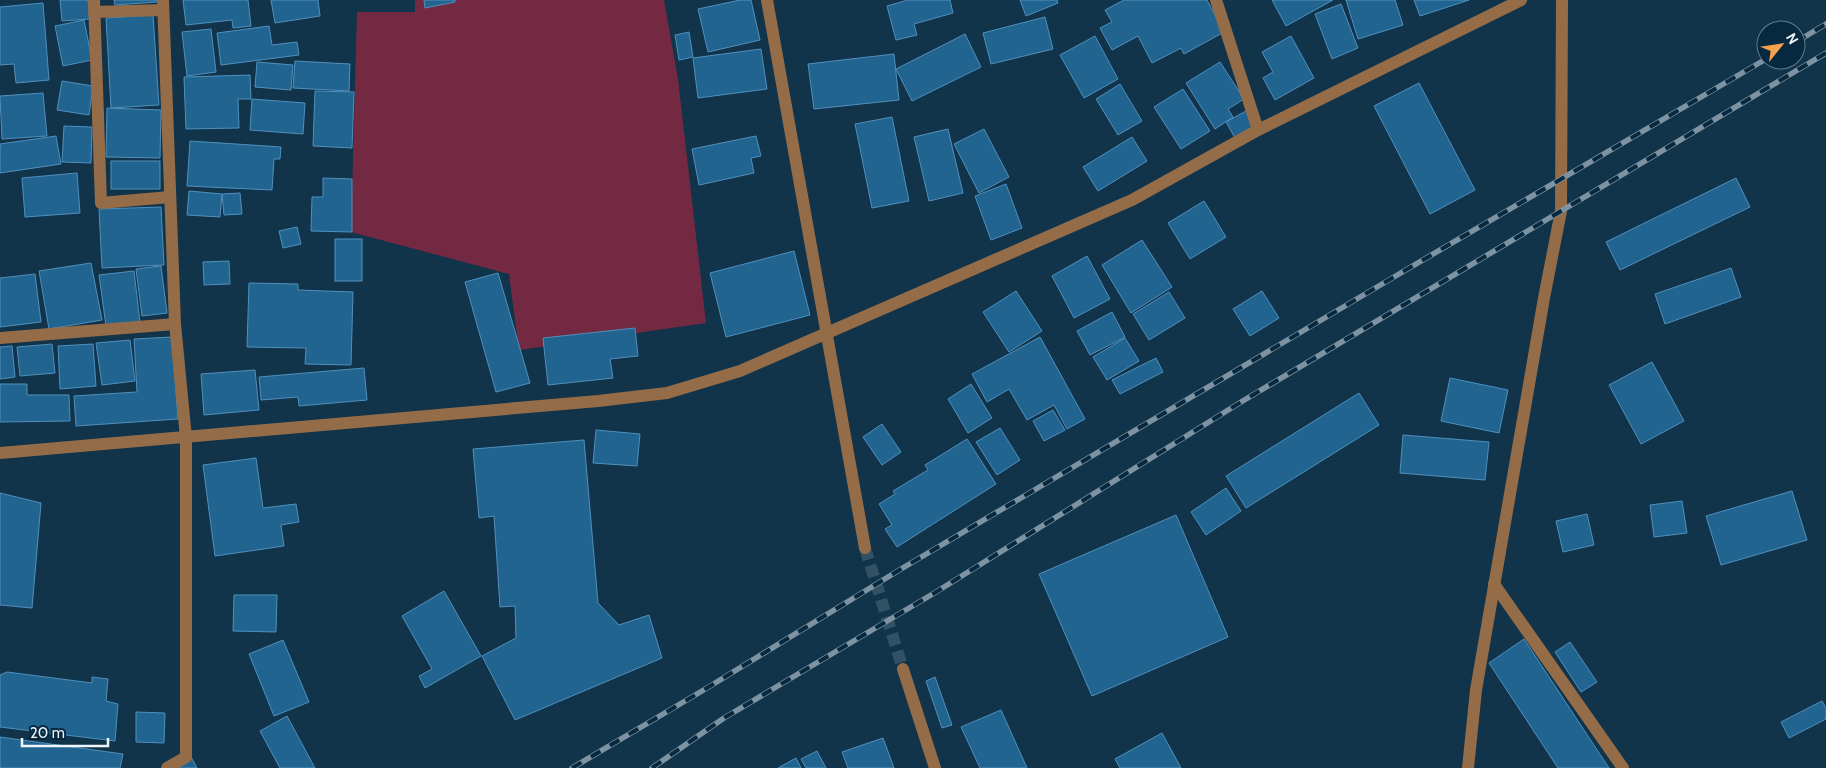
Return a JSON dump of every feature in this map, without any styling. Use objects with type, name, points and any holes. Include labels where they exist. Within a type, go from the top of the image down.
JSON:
[{"type":"street","points":[[767,0],[865,548]]},
{"type":"street","points":[[1216,0],[1258,130]]},
{"type":"street","points":[[0,453],[598,401],[667,393],[740,371],[1132,200],[1258,130],[1520,0]]},
{"type":"street","points":[[1468,768],[1476,690],[1544,298],[1561,211],[1562,0]]},
{"type":"street","points":[[167,768],[186,757],[186,438],[175,324],[163,5],[94,6],[101,203],[170,197]]},
{"type":"street","points":[[0,338],[175,324]]},
{"type":"street","points":[[1494,584],[1623,768]]},
{"type":"street","points":[[903,669],[935,768]]},
{"type":"shaded area","points":[[415,0],[664,0],[678,79],[706,323],[519,350],[509,274],[351,232],[357,12],[415,12]]},
{"type":"building","points":[[60,0],[88,0],[90,19],[62,21]]},
{"type":"building","points":[[114,0],[157,0],[157,2],[115,5]]},
{"type":"building","points":[[183,0],[248,0],[251,26],[233,28],[232,20],[186,25]]},
{"type":"building","points":[[271,0],[318,0],[320,16],[275,23]]},
{"type":"building","points":[[424,0],[455,0],[455,2],[425,8]]},
{"type":"building","points":[[740,0],[751,0],[760,40],[708,52],[698,9]]},
{"type":"building","points":[[908,0],[950,0],[953,13],[914,24],[917,35],[896,40],[887,6]]},
{"type":"building","points":[[1020,0],[1057,0],[1058,3],[1026,16]]},
{"type":"building","points":[[1124,0],[1207,0],[1224,32],[1184,54],[1181,48],[1152,63],[1138,36],[1112,50],[1100,28],[1112,22],[1105,10]]},
{"type":"building","points":[[1272,0],[1333,0],[1286,26]]},
{"type":"building","points":[[1346,0],[1395,0],[1403,25],[1358,39]]},
{"type":"building","points":[[1414,0],[1469,0],[1420,16]]},
{"type":"building","points":[[43,3],[49,80],[16,83],[14,64],[0,65],[0,7]]},
{"type":"building","points":[[1341,4],[1358,48],[1332,59],[1315,14]]},
{"type":"building","points":[[153,15],[159,105],[111,108],[106,18]]},
{"type":"building","points":[[1045,17],[1053,49],[991,64],[983,33]]},
{"type":"building","points":[[84,20],[92,60],[63,66],[55,26]]},
{"type":"building","points":[[269,26],[272,45],[297,42],[299,55],[221,65],[217,33]]},
{"type":"building","points":[[211,29],[216,72],[187,76],[182,32]]},
{"type":"building","points":[[689,32],[693,57],[679,60],[675,35]]},
{"type":"building","points":[[965,34],[981,67],[912,101],[896,69]]},
{"type":"building","points":[[1095,36],[1118,79],[1084,98],[1060,55]]},
{"type":"building","points":[[1291,36],[1314,78],[1275,100],[1263,78],[1273,72],[1262,52]]},
{"type":"building","points":[[761,49],[767,89],[698,98],[693,58]]},
{"type":"building","points":[[894,54],[899,100],[814,109],[808,64]]},
{"type":"building","points":[[295,61],[350,64],[349,91],[293,88]]},
{"type":"building","points":[[257,62],[293,65],[291,90],[255,87]]},
{"type":"building","points":[[1220,62],[1244,99],[1228,109],[1233,117],[1215,129],[1186,83]]},
{"type":"building","points":[[250,75],[251,99],[238,99],[239,128],[186,129],[184,77]]},
{"type":"building","points":[[62,81],[93,86],[89,115],[57,110]]},
{"type":"building","points":[[1419,83],[1475,190],[1430,214],[1374,106]]},
{"type":"building","points":[[1120,84],[1142,121],[1118,135],[1096,99]]},
{"type":"building","points":[[1183,89],[1210,131],[1181,149],[1154,107]]},
{"type":"building","points":[[315,91],[354,92],[352,148],[313,146]]},
{"type":"building","points":[[43,93],[47,136],[2,139],[0,96]]},
{"type":"building","points":[[252,99],[305,103],[303,134],[250,130]]},
{"type":"building","points":[[107,108],[161,110],[160,158],[106,157]]},
{"type":"building","points":[[1246,111],[1255,127],[1235,138],[1226,122]]},
{"type":"building","points":[[892,117],[909,201],[872,208],[855,124]]},
{"type":"building","points":[[64,126],[92,127],[91,163],[62,162]]},
{"type":"building","points":[[948,129],[963,193],[929,201],[914,137]]},
{"type":"building","points":[[984,129],[1009,177],[979,193],[954,144]]},
{"type":"building","points":[[56,136],[61,164],[0,173],[0,144]]},
{"type":"building","points":[[756,136],[761,156],[751,158],[754,173],[699,185],[692,149]]},
{"type":"building","points":[[1132,137],[1147,161],[1098,191],[1083,167]]},
{"type":"building","points":[[190,141],[281,147],[280,159],[274,159],[272,190],[187,186]]},
{"type":"building","points":[[111,161],[160,161],[160,189],[111,189]]},
{"type":"building","points":[[77,173],[80,213],[25,217],[22,178]]},
{"type":"building","points":[[323,178],[352,179],[352,232],[311,231],[312,197],[323,197]]},
{"type":"building","points":[[1736,178],[1750,207],[1620,270],[1606,242]]},
{"type":"building","points":[[1006,184],[1022,228],[991,240],[975,196]]},
{"type":"building","points":[[189,191],[222,194],[220,217],[187,215]]},
{"type":"building","points":[[240,193],[242,214],[224,215],[222,194]]},
{"type":"building","points":[[1204,201],[1226,237],[1190,259],[1168,223]]},
{"type":"building","points":[[161,207],[164,265],[102,268],[99,209]]},
{"type":"building","points":[[297,227],[301,244],[283,248],[279,231]]},
{"type":"building","points":[[335,239],[362,239],[362,281],[335,281]]},
{"type":"building","points":[[1142,240],[1172,287],[1131,313],[1102,265]]},
{"type":"building","points":[[794,251],[810,315],[726,337],[710,273]]},
{"type":"building","points":[[1087,256],[1110,299],[1074,318],[1052,276]]},
{"type":"building","points":[[229,261],[230,284],[204,285],[203,262]]},
{"type":"building","points":[[91,263],[102,320],[49,329],[39,271]]},
{"type":"building","points":[[161,266],[167,313],[142,316],[136,269]]},
{"type":"building","points":[[1731,268],[1741,297],[1665,324],[1655,294]]},
{"type":"building","points":[[134,271],[140,322],[106,326],[99,275]]},
{"type":"building","points":[[498,273],[530,383],[496,392],[465,282]]},
{"type":"building","points":[[35,274],[41,322],[0,327],[0,278]]},
{"type":"building","points":[[249,283],[298,284],[298,290],[353,292],[351,365],[305,364],[306,348],[247,347]]},
{"type":"building","points":[[1016,291],[1042,331],[1009,352],[983,312]]},
{"type":"building","points":[[1262,291],[1279,318],[1250,336],[1233,309]]},
{"type":"building","points":[[1169,292],[1185,318],[1149,340],[1133,314]]},
{"type":"building","points":[[1112,312],[1125,337],[1090,355],[1077,331]]},
{"type":"building","points":[[635,328],[638,356],[610,359],[613,378],[548,385],[543,338]]},
{"type":"building","points":[[172,337],[178,419],[76,426],[74,396],[137,392],[134,339]]},
{"type":"building","points":[[1040,337],[1085,419],[1067,429],[1054,405],[1027,420],[1009,389],[987,402],[972,374]]},
{"type":"building","points":[[1125,338],[1139,361],[1107,380],[1093,357]]},
{"type":"building","points":[[130,340],[135,381],[102,385],[96,343]]},
{"type":"building","points":[[52,344],[55,373],[20,376],[17,347]]},
{"type":"building","points":[[93,344],[96,386],[60,389],[58,346]]},
{"type":"building","points":[[12,346],[15,377],[0,379],[0,347]]},
{"type":"building","points":[[1156,358],[1163,372],[1120,394],[1112,380]]},
{"type":"building","points":[[1652,362],[1684,421],[1641,444],[1609,385]]},
{"type":"building","points":[[364,368],[367,400],[299,406],[298,397],[261,400],[259,377]]},
{"type":"building","points":[[255,370],[259,410],[204,415],[201,374]]},
{"type":"building","points":[[1450,378],[1508,390],[1499,433],[1441,421]]},
{"type":"building","points":[[0,384],[27,384],[27,395],[69,395],[70,421],[0,422]]},
{"type":"building","points":[[971,384],[992,418],[968,433],[948,399]]},
{"type":"building","points":[[1359,393],[1379,425],[1246,508],[1226,476]]},
{"type":"building","points":[[1053,410],[1065,430],[1044,441],[1033,421]]},
{"type":"building","points":[[882,424],[901,452],[882,465],[863,437]]},
{"type":"building","points":[[1000,428],[1020,460],[997,475],[976,442]]},
{"type":"building","points":[[596,430],[640,434],[637,466],[593,463]]},
{"type":"building","points":[[1403,435],[1489,442],[1485,480],[1400,473]]},
{"type":"building","points":[[967,439],[996,484],[897,547],[885,529],[892,525],[879,504],[895,494],[893,491],[928,470],[925,465]]},
{"type":"building","points":[[584,440],[598,603],[619,625],[649,615],[662,658],[515,720],[482,656],[516,638],[515,606],[500,607],[494,516],[479,518],[473,449]]},
{"type":"building","points":[[256,458],[263,508],[296,504],[299,522],[281,525],[284,546],[215,556],[203,465]]},
{"type":"building","points":[[1226,488],[1241,511],[1206,535],[1191,512]]},
{"type":"building","points":[[1792,491],[1807,540],[1721,565],[1706,516]]},
{"type":"building","points":[[0,493],[41,503],[32,608],[0,605]]},
{"type":"building","points":[[1682,501],[1687,533],[1654,537],[1650,505]]},
{"type":"building","points":[[1587,514],[1594,545],[1563,552],[1556,521]]},
{"type":"building","points":[[1176,515],[1228,637],[1092,696],[1039,574]]},
{"type":"building","points":[[444,591],[481,656],[425,688],[419,676],[432,669],[402,616]]},
{"type":"building","points":[[234,595],[277,595],[276,632],[233,631]]},
{"type":"building","points":[[1524,639],[1609,768],[1558,768],[1489,663]]},
{"type":"building","points":[[283,640],[309,702],[274,716],[249,654]]},
{"type":"building","points":[[1570,642],[1597,682],[1581,692],[1555,652]]},
{"type":"building","points":[[7,672],[92,683],[92,677],[108,679],[106,701],[118,704],[115,741],[0,727],[0,675]]},
{"type":"building","points":[[935,677],[952,725],[942,728],[926,681]]},
{"type":"building","points":[[1822,701],[1826,708],[1826,719],[1789,738],[1781,722]]},
{"type":"building","points":[[1001,710],[1027,768],[980,768],[961,727]]},
{"type":"building","points":[[136,712],[165,713],[164,743],[136,742]]},
{"type":"building","points":[[287,716],[315,768],[280,768],[260,731]]},
{"type":"building","points":[[1162,733],[1181,768],[1120,768],[1115,759]]},
{"type":"building","points":[[0,737],[123,754],[120,768],[0,768]]},
{"type":"building","points":[[883,738],[894,768],[848,768],[842,752]]},
{"type":"building","points":[[817,751],[826,768],[806,768],[801,759]]},
{"type":"building","points":[[191,757],[197,768],[173,768]]},
{"type":"building","points":[[796,758],[801,768],[778,768]]},
{"type":"tunnel","points":[[865,548],[903,669]]},
{"type":"railway","points":[[1806,36],[1826,24]]},
{"type":"railway","points":[[652,768],[724,718],[936,592],[1241,402],[1826,53]]},
{"type":"railway","points":[[572,768],[901,569],[1756,65]]}]
